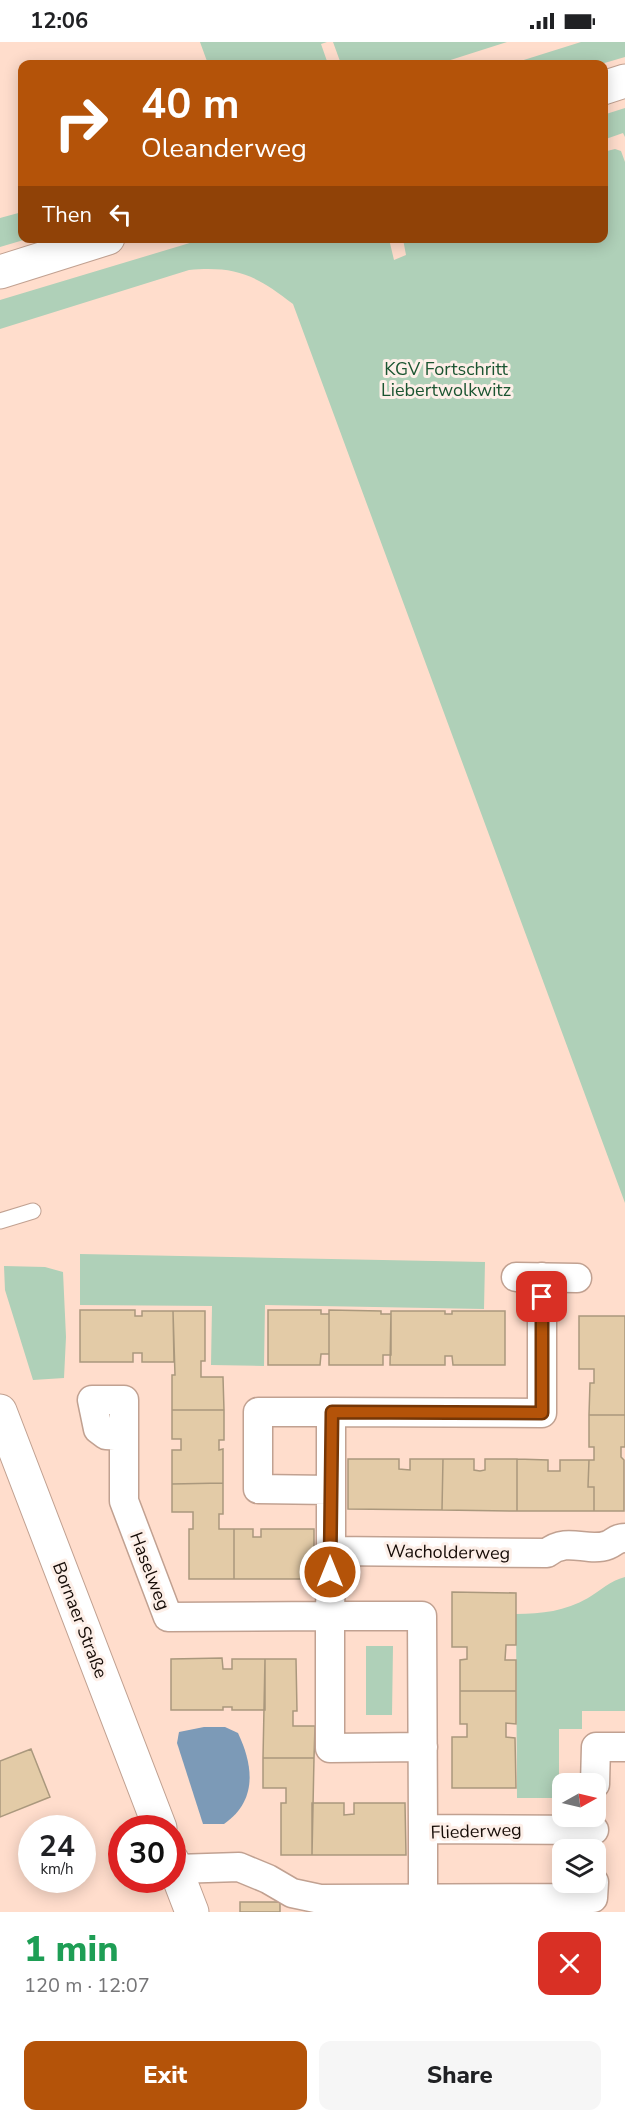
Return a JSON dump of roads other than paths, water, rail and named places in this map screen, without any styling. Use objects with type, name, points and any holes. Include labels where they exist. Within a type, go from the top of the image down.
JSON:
[{"type":"main road","points":[[608,86],[625,81]]},
{"type":"main road","points":[[0,272],[92,243]]},
{"type":"main road","name":"Bornaer Straße","points":[[0,1411],[155,1815]]},
{"type":"main road","points":[[185,1893],[192,1912]]},
{"type":"street","points":[[331,1490],[258,1489],[258,1412],[542,1413],[529,1277],[577,1278]]},
{"type":"street","points":[[332,1412],[330,1748],[423,1747]]},
{"type":"street","name":"Haselweg","points":[[124,1436],[124,1501],[168,1617],[330,1616]]},
{"type":"street","name":"Wacholderweg","points":[[331,1551],[547,1553],[557,1545],[608,1545],[617,1538],[625,1538]]},
{"type":"street","points":[[330,1616],[423,1616],[423,1829]]},
{"type":"street","points":[[595,1773],[596,1747],[625,1747]]},
{"type":"street","name":"Fliederweg","points":[[423,1899],[423,1829],[594,1832]]},
{"type":"street","points":[[186,1865],[239,1867],[268,1879],[292,1893],[320,1899],[593,1897]]},
{"type":"lane","points":[[0,1221],[33,1211]]},
{"type":"water","points":[[204,1727],[225,1727],[238,1733],[247,1758],[249,1783],[247,1794],[235,1815],[224,1824],[203,1824],[177,1743],[179,1732]]},
{"type":"park label","name":"KGV Fortschritt Liebertwolkwitz","points":[[446,379]]}]
